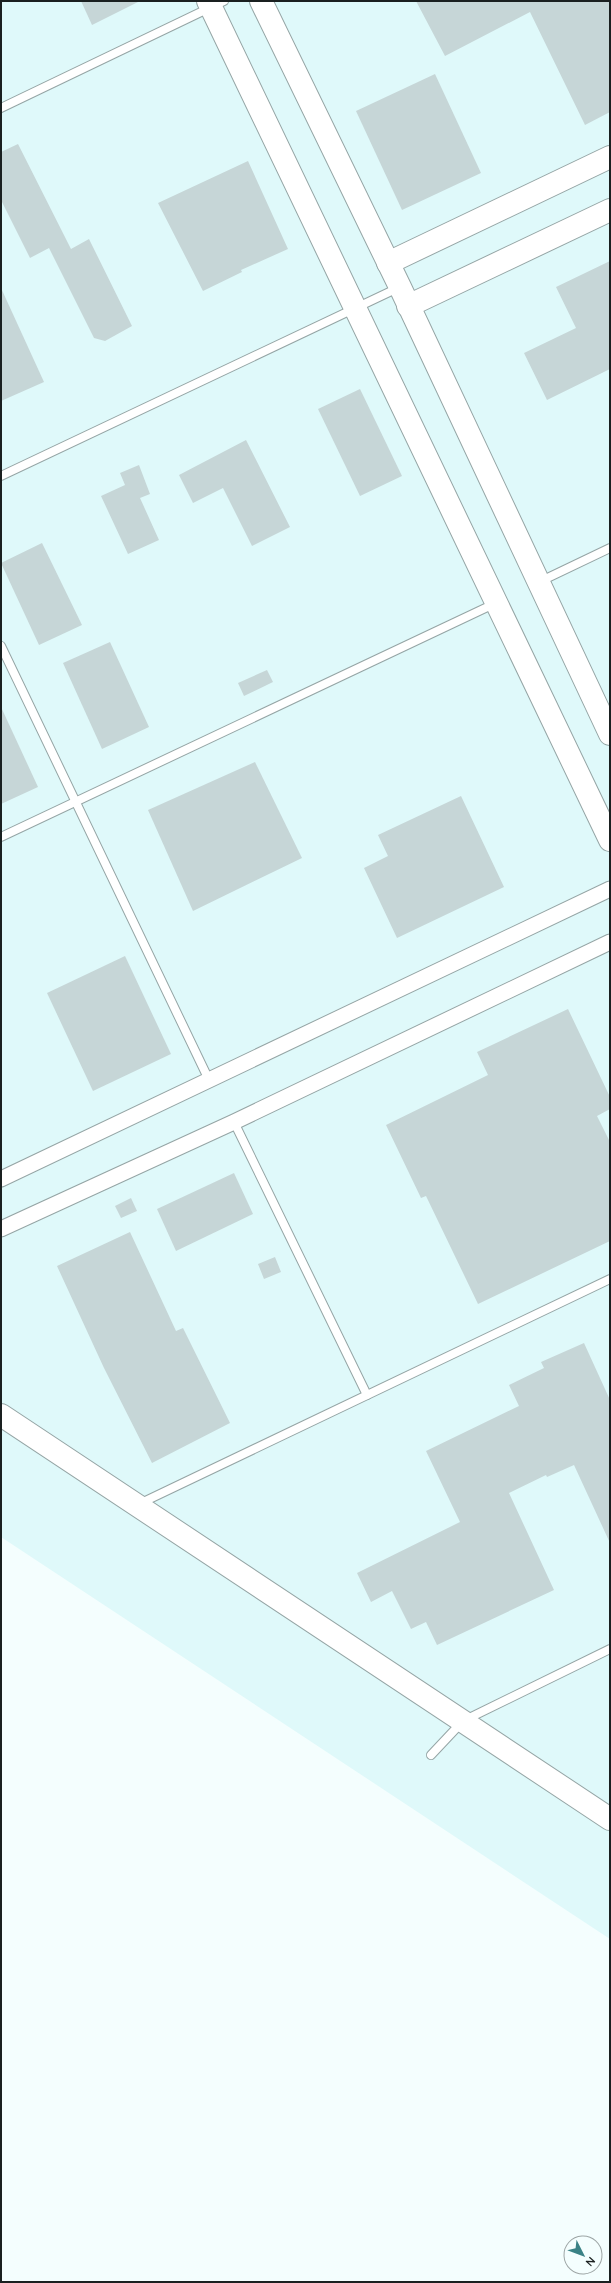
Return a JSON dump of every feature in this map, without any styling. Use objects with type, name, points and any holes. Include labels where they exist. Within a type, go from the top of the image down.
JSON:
[{"type":"street","points":[[261,1],[388,263],[610,734]]},
{"type":"street","points":[[214,3],[355,308],[610,840]]},
{"type":"street","points":[[388,263],[610,157]]},
{"type":"street","points":[[404,297],[610,210]]},
{"type":"street","points":[[1,1179],[610,889]]},
{"type":"street","points":[[1,1229],[234,1122],[610,942]]},
{"type":"street","points":[[1,1415],[610,1819]]},
{"type":"lane","points":[[1,108],[214,3]]},
{"type":"lane","points":[[1,476],[355,308],[404,297]]},
{"type":"lane","points":[[539,582],[610,548]]},
{"type":"lane","points":[[1,837],[496,603]]},
{"type":"lane","points":[[1,646],[209,1080]]},
{"type":"lane","points":[[234,1122],[367,1395]]},
{"type":"lane","points":[[137,1505],[610,1279]]},
{"type":"lane","points":[[431,1755],[463,1721],[610,1649]]},
{"type":"shaded area","points":[[1,1],[610,1],[610,1939],[1,1537]]},
{"type":"building","points":[[81,1],[140,1],[92,25]]},
{"type":"building","points":[[416,1],[610,1],[610,112],[585,125],[530,12],[445,56]]},
{"type":"building","points":[[435,74],[481,173],[402,210],[356,111]]},
{"type":"building","points":[[18,144],[71,249],[89,239],[132,326],[105,341],[94,338],[49,248],[30,258],[1,200],[1,152]]},
{"type":"building","points":[[248,161],[288,249],[241,270],[242,272],[203,291],[158,203]]},
{"type":"building","points":[[610,261],[610,369],[547,400],[524,353],[576,328],[556,287]]},
{"type":"building","points":[[1,288],[44,382],[1,401]]},
{"type":"building","points":[[360,389],[402,476],[360,496],[318,409]]},
{"type":"building","points":[[246,440],[290,527],[252,546],[223,488],[193,503],[179,475]]},
{"type":"building","points":[[139,465],[150,494],[140,498],[159,540],[128,554],[101,496],[125,485],[120,473]]},
{"type":"building","points":[[42,543],[82,625],[39,645],[1,563]]},
{"type":"building","points":[[110,642],[149,727],[102,749],[63,663]]},
{"type":"building","points":[[267,670],[273,682],[244,696],[238,683]]},
{"type":"building","points":[[1,707],[38,787],[1,804]]},
{"type":"building","points":[[255,762],[302,858],[193,911],[148,810]]},
{"type":"building","points":[[461,796],[504,887],[397,938],[364,868],[388,856],[378,835]]},
{"type":"building","points":[[125,956],[171,1054],[93,1091],[47,993]]},
{"type":"building","points":[[568,1009],[610,1097],[610,1109],[597,1116],[610,1142],[610,1241],[478,1304],[426,1196],[421,1198],[386,1125],[488,1075],[477,1052]]},
{"type":"building","points":[[234,1173],[253,1214],[176,1251],[157,1209]]},
{"type":"building","points":[[131,1198],[137,1211],[121,1218],[115,1206]]},
{"type":"building","points":[[130,1232],[176,1331],[183,1328],[230,1423],[152,1463],[104,1368],[57,1266]]},
{"type":"building","points":[[275,1257],[281,1272],[264,1279],[258,1264]]},
{"type":"building","points":[[584,1343],[610,1400],[610,1543],[574,1465],[547,1477],[546,1475],[509,1493],[554,1590],[437,1645],[426,1622],[411,1629],[392,1591],[371,1602],[357,1573],[460,1522],[426,1451],[519,1406],[509,1385],[544,1368],[541,1362]]}]
